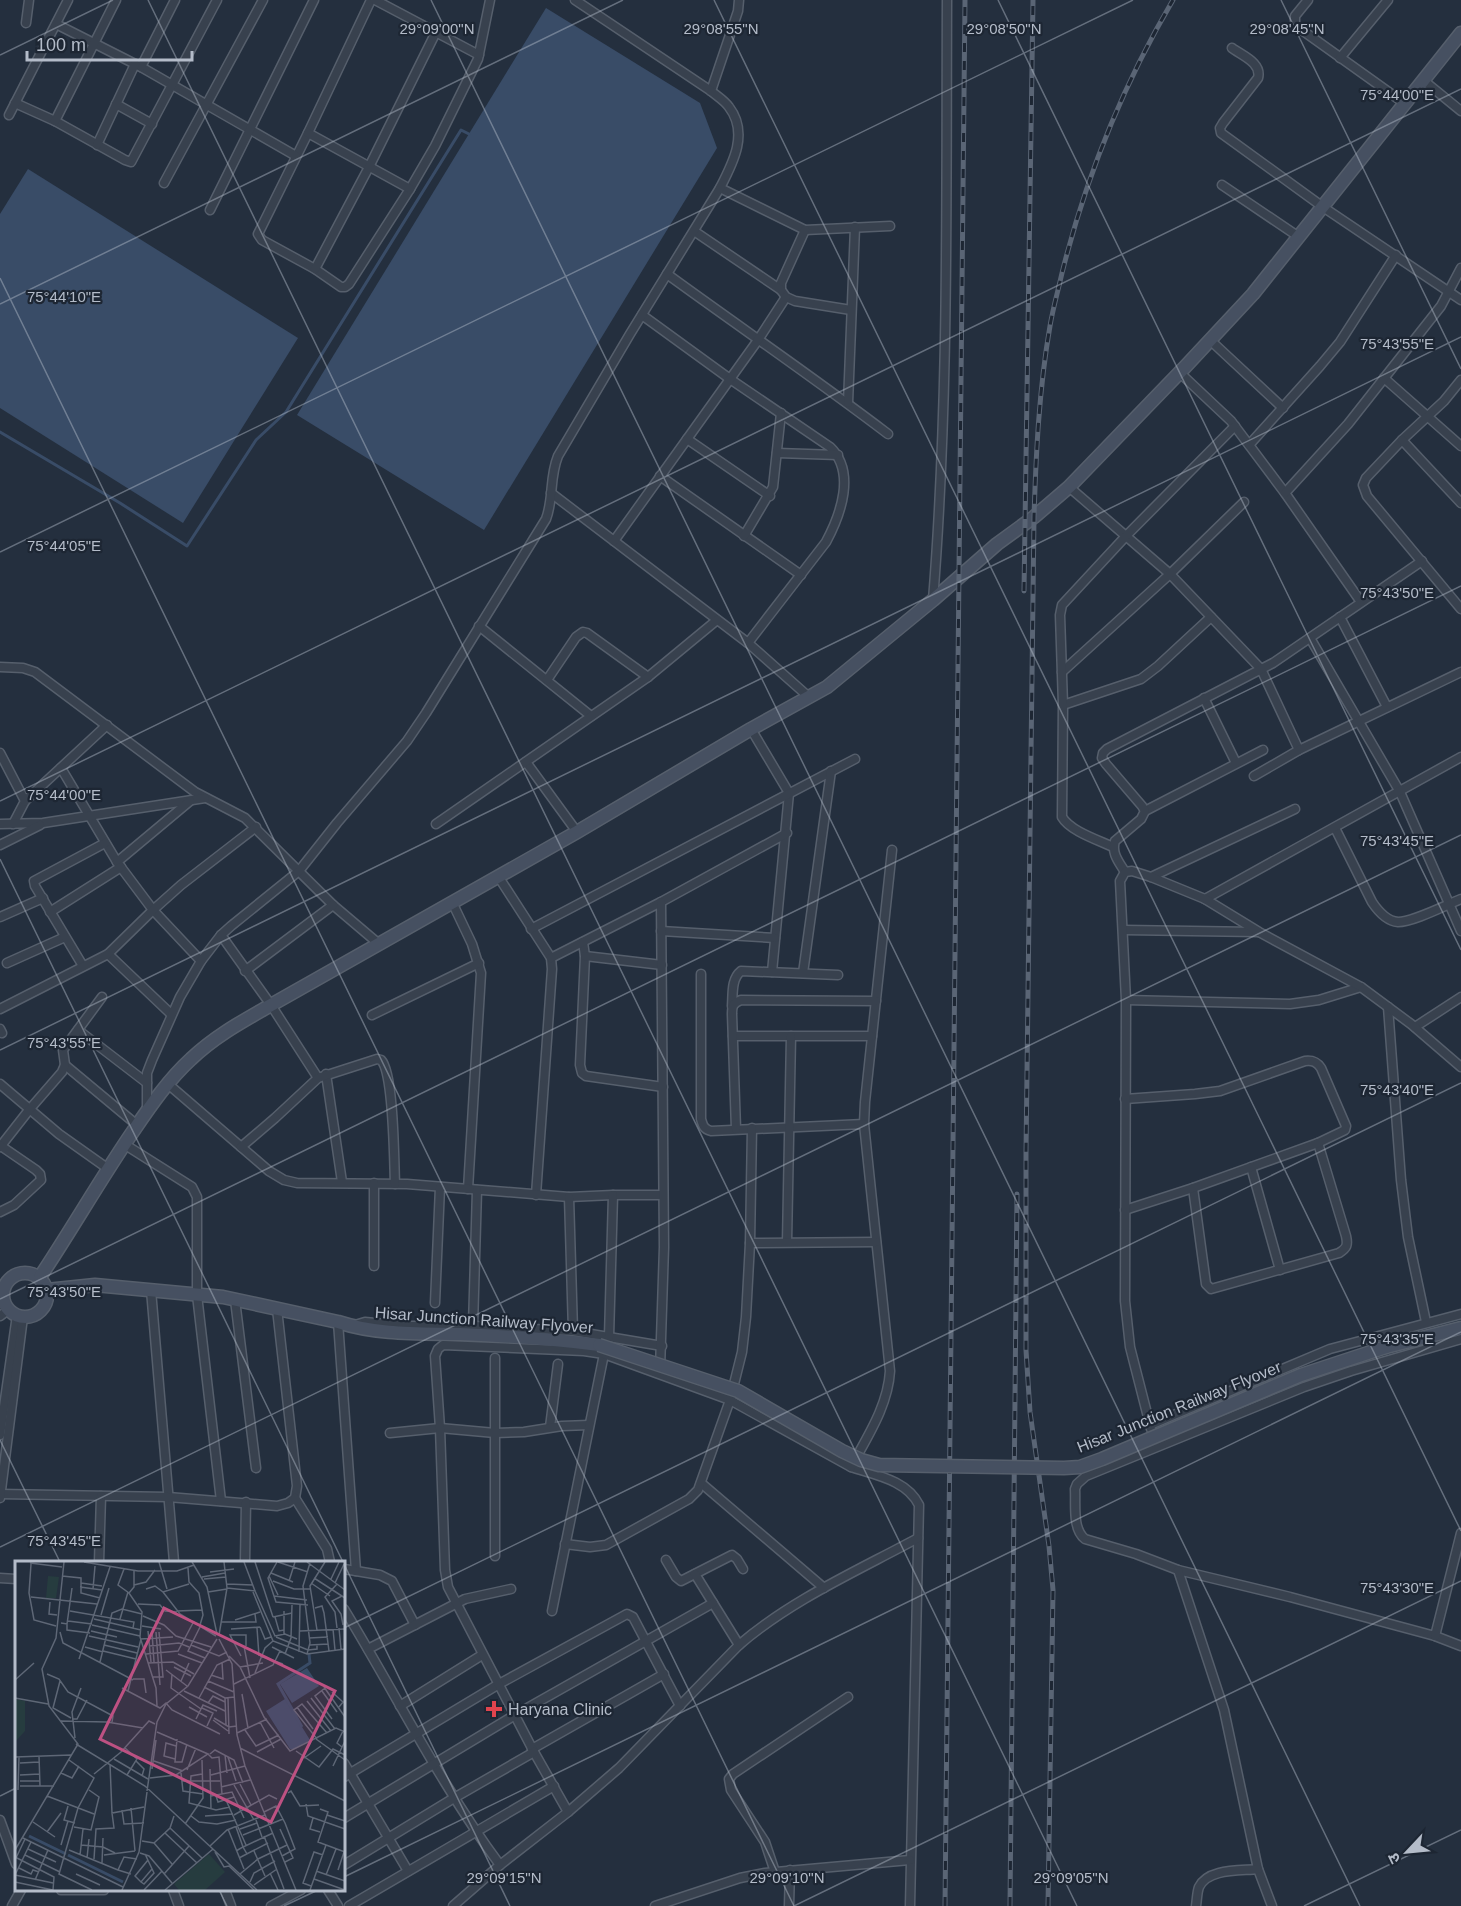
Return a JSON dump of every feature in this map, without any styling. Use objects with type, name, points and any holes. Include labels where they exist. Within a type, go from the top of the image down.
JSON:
[{"type":"street","points":[[26,23],[29,0]]},
{"type":"street","points":[[9,116],[68,0]]},
{"type":"street","points":[[55,121],[116,0]]},
{"type":"street","points":[[97,145],[116,104],[175,0]]},
{"type":"street","points":[[15,103],[55,121],[131,162],[217,0]]},
{"type":"street","points":[[164,183],[263,0]]},
{"type":"street","points":[[210,210],[314,0]]},
{"type":"street","points":[[371,0],[258,234],[262,240],[315,269],[341,287],[349,284],[435,146],[479,54],[490,0]]},
{"type":"street","points":[[375,0],[479,54]]},
{"type":"street","points":[[147,1111],[149,1066],[171,1014],[201,961],[221,935],[299,871],[407,741],[426,713],[546,519],[550,507],[551,477],[558,456],[720,188],[731,166],[740,136],[737,122],[729,106],[711,91],[575,0]]},
{"type":"street","points":[[711,91],[738,11],[739,0]]},
{"type":"street","points":[[933,600],[940,509],[946,228],[947,0]]},
{"type":"street","points":[[1308,0],[1295,16],[1295,24],[1404,104]]},
{"type":"street","points":[[1340,58],[1389,0]]},
{"type":"street","points":[[56,24],[138,66],[296,156]]},
{"type":"street","points":[[315,269],[436,32]]},
{"type":"street","points":[[40,1277],[107,1168],[147,1111],[177,1072],[206,1045],[223,1032],[577,832],[751,729],[810,698],[827,687],[997,544],[1069,487],[1253,294],[1461,33]]},
{"type":"street","points":[[1232,48],[1257,65],[1260,73],[1223,123],[1220,128],[1221,133],[1323,207],[1461,300]]},
{"type":"street","points":[[1423,80],[1461,111]]},
{"type":"street","points":[[116,104],[152,124]]},
{"type":"street","points":[[308,134],[410,189]]},
{"type":"street","points":[[1222,185],[1299,237]]},
{"type":"street","points":[[720,188],[805,230],[890,226]]},
{"type":"street","points":[[848,403],[855,227]]},
{"type":"street","points":[[614,541],[758,340],[783,294],[781,283],[805,230]]},
{"type":"street","points":[[694,231],[795,301],[851,310]]},
{"type":"street","points":[[1249,445],[1340,342],[1396,255]]},
{"type":"street","points":[[1285,493],[1348,424],[1441,306],[1461,268]]},
{"type":"street","points":[[667,274],[888,434]]},
{"type":"street","points":[[642,315],[730,379],[830,447],[838,455],[843,466],[843,497],[833,529],[826,542],[748,643]]},
{"type":"street","points":[[1210,340],[1283,408]]},
{"type":"street","points":[[1180,373],[1235,426],[1361,602]]},
{"type":"street","points":[[1384,378],[1461,446]]},
{"type":"street","points":[[1461,380],[1444,401],[1402,440],[1363,484],[1367,496],[1461,609]]},
{"type":"street","points":[[744,536],[770,496],[775,477],[781,413]]},
{"type":"street","points":[[1113,847],[1073,828],[1062,817],[1064,705],[1060,615],[1062,605],[1126,536],[1235,426]]},
{"type":"street","points":[[687,439],[770,496]]},
{"type":"street","points":[[1402,440],[1460,500]]},
{"type":"street","points":[[777,453],[838,455]]},
{"type":"street","points":[[660,476],[801,575]]},
{"type":"street","points":[[1069,487],[1170,574],[1261,669],[1299,750]]},
{"type":"street","points":[[551,493],[748,643],[810,698]]},
{"type":"street","points":[[1062,672],[1170,574],[1244,502]]},
{"type":"street","points":[[1145,811],[1102,758],[1107,749],[1273,663],[1422,561]]},
{"type":"street","points":[[1064,705],[1141,679],[1211,617]]},
{"type":"street","points":[[1340,617],[1387,707]]},
{"type":"street","points":[[436,824],[648,677],[717,620]]},
{"type":"street","points":[[479,626],[591,716]]},
{"type":"street","points":[[547,680],[576,637],[583,632],[648,677]]},
{"type":"street","points":[[1310,638],[1400,792],[1461,931]]},
{"type":"street","points":[[0,667],[22,668],[35,672],[205,798],[232,810],[256,827],[333,905],[379,944]]},
{"type":"street","points":[[1254,776],[1299,750],[1387,707],[1460,676]]},
{"type":"street","points":[[1204,698],[1236,764]]},
{"type":"street","points":[[13,824],[25,801],[107,725]]},
{"type":"street","points":[[751,729],[789,793],[787,834],[772,972]]},
{"type":"street","points":[[1125,872],[1113,847],[1115,842],[1141,819],[1145,811],[1263,750]]},
{"type":"street","points":[[0,753],[25,801]]},
{"type":"street","points":[[1205,899],[1461,757]]},
{"type":"street","points":[[531,929],[855,759]]},
{"type":"street","points":[[526,762],[577,832]]},
{"type":"street","points":[[61,768],[119,865],[153,910],[201,961]]},
{"type":"street","points":[[803,973],[831,771]]},
{"type":"street","points":[[0,824],[43,823],[205,798]]},
{"type":"street","points":[[50,912],[119,865],[190,801]]},
{"type":"street","points":[[1150,877],[1295,809]]},
{"type":"street","points":[[0,844],[43,823]]},
{"type":"street","points":[[0,1009],[108,954],[181,885],[256,827]]},
{"type":"street","points":[[1335,828],[1372,902],[1379,913],[1387,918],[1397,922],[1461,899]]},
{"type":"street","points":[[551,958],[787,834]]},
{"type":"street","points":[[84,966],[34,883],[37,878],[105,843]]},
{"type":"street","points":[[851,1467],[879,1412],[889,1386],[890,1371],[864,1124],[892,850]]},
{"type":"street","points":[[1125,872],[1150,877],[1205,899],[1259,932],[1360,987],[1415,1027],[1461,1067]]},
{"type":"street","points":[[1125,872],[1120,881],[1126,1000],[1126,1321],[1130,1347],[1157,1446]]},
{"type":"street","points":[[498,876],[551,958],[536,1195]]},
{"type":"street","points":[[0,916],[42,898]]},
{"type":"street","points":[[452,902],[479,963],[481,982],[472,1189],[473,1326]]},
{"type":"street","points":[[659,1374],[662,1346],[663,1195],[661,902]]},
{"type":"street","points":[[245,971],[333,905]]},
{"type":"street","points":[[1124,930],[1259,932]]},
{"type":"street","points":[[662,931],[775,938]]},
{"type":"street","points":[[221,935],[322,1076],[342,1182]]},
{"type":"street","points":[[7,963],[65,937]]},
{"type":"street","points":[[583,942],[585,956],[580,1065],[582,1074],[663,1087]]},
{"type":"street","points":[[108,954],[171,1014]]},
{"type":"street","points":[[585,956],[662,965]]},
{"type":"street","points":[[372,1015],[479,963]]},
{"type":"street","points":[[736,1129],[732,1006],[736,975],[741,971],[838,975]]},
{"type":"street","points":[[701,974],[703,1126],[706,1129],[711,1131],[864,1124]]},
{"type":"street","points":[[1126,1000],[1290,1004],[1319,1000],[1360,987]]},
{"type":"street","points":[[0,1212],[14,1205],[41,1180],[36,1170],[1,1146],[62,1072],[63,1050],[102,997]]},
{"type":"street","points":[[1415,1027],[1461,997]]},
{"type":"street","points":[[732,1006],[741,1000],[876,1001]]},
{"type":"street","points":[[1388,1007],[1408,1237],[1426,1322]]},
{"type":"street","points":[[78,1030],[147,1083]]},
{"type":"street","points":[[733,1036],[872,1036]]},
{"type":"street","points":[[787,1242],[791,1036]]},
{"type":"street","points":[[241,1147],[322,1076],[377,1059],[384,1063],[386,1069],[392,1114],[395,1184]]},
{"type":"street","points":[[1125,1099],[1220,1091],[1312,1060],[1322,1068],[1346,1126],[1345,1130],[1318,1143],[1125,1210]]},
{"type":"street","points":[[64,1065],[137,1125]]},
{"type":"street","points":[[0,1084],[59,1134],[107,1168]]},
{"type":"street","points":[[168,1084],[275,1176],[297,1183],[395,1184],[569,1197],[663,1195]]},
{"type":"street","points":[[564,1544],[599,1546],[614,1542],[694,1496],[701,1483],[730,1400],[742,1352],[750,1243],[752,1128]]},
{"type":"street","points":[[1193,1188],[1208,1287],[1215,1289],[1340,1253],[1347,1245],[1346,1236],[1318,1143]]},
{"type":"street","points":[[124,1144],[192,1187],[196,1192],[197,1295],[221,1501]]},
{"type":"street","points":[[1251,1167],[1280,1270]]},
{"type":"street","points":[[374,1183],[374,1266]]},
{"type":"street","points":[[435,1303],[440,1187]]},
{"type":"street","points":[[552,1611],[604,1345],[613,1195]]},
{"type":"street","points":[[569,1197],[573,1331]]},
{"type":"street","points":[[750,1243],[876,1242]]},
{"type":"street","points":[[0,1499],[7,1306],[4,1288],[10,1278],[18,1273],[26,1272],[40,1277],[48,1290],[46,1302],[40,1312],[33,1316],[7,1306]]},
{"type":"street","name":"Hisar Junction Railway Flyover","points":[[48,1290],[95,1285],[151,1290],[235,1300],[387,1333],[563,1340],[604,1345],[738,1390],[842,1451],[879,1465],[1080,1467],[1301,1375],[1386,1347],[1461,1328]]},
{"type":"street","points":[[151,1290],[174,1561]]},
{"type":"street","points":[[235,1300],[256,1468]]},
{"type":"street","points":[[0,1435],[7,1306]]},
{"type":"street","points":[[0,1494],[168,1497],[277,1506],[288,1503],[295,1497],[297,1486],[277,1309]]},
{"type":"street","points":[[1150,1425],[1330,1348],[1461,1314]]},
{"type":"street","points":[[338,1322],[356,1571]]},
{"type":"street","points":[[352,1327],[365,1322],[406,1326],[473,1326],[573,1331],[659,1374],[730,1400],[851,1467],[897,1483],[915,1497],[919,1505],[910,1906]]},
{"type":"street","points":[[1461,1339],[1335,1376],[1157,1446],[1081,1479],[1075,1489],[1077,1527],[1085,1539],[1136,1554],[1178,1570],[1271,1592],[1435,1636],[1461,1646]]},
{"type":"street","points":[[568,1812],[482,1655],[448,1587],[445,1570],[435,1356],[443,1345],[584,1351],[604,1345],[662,1346]]},
{"type":"street","points":[[495,1358],[495,1556]]},
{"type":"street","points":[[550,1427],[558,1364]]},
{"type":"street","points":[[390,1433],[440,1428],[495,1433],[524,1432],[550,1427],[589,1425]]},
{"type":"street","points":[[701,1483],[824,1588]]},
{"type":"street","points":[[99,1561],[101,1496]]},
{"type":"street","points":[[295,1497],[327,1549],[330,1561]]},
{"type":"street","points":[[245,1561],[246,1502]]},
{"type":"street","points":[[1435,1636],[1461,1533]]},
{"type":"street","points":[[453,1906],[619,1768],[739,1645],[760,1627],[824,1588],[918,1538]]},
{"type":"street","points":[[666,1560],[678,1579],[685,1580],[732,1555],[743,1569]]},
{"type":"street","points":[[345,1569],[380,1575],[392,1581],[416,1625]]},
{"type":"street","points":[[1178,1570],[1224,1710],[1258,1869],[1272,1906]]},
{"type":"street","points":[[695,1574],[739,1645]]},
{"type":"street","points":[[0,1578],[15,1579]]},
{"type":"street","points":[[368,1649],[474,1596],[512,1589]]},
{"type":"street","points":[[345,1817],[515,1715],[713,1603]]},
{"type":"street","points":[[345,1612],[454,1798],[475,1832],[500,1865]]},
{"type":"street","points":[[408,1871],[368,1803],[347,1775],[499,1684],[627,1614],[633,1617],[647,1641],[680,1706]]},
{"type":"street","points":[[400,1706],[482,1655]]},
{"type":"street","points":[[345,1864],[533,1750],[664,1674]]},
{"type":"street","points":[[775,1872],[765,1842],[731,1790],[729,1779],[733,1774],[848,1697]]},
{"type":"street","points":[[350,1906],[554,1786]]},
{"type":"street","points":[[0,1820],[15,1861]]},
{"type":"street","points":[[655,1906],[740,1878],[790,1870],[910,1860]]},
{"type":"street","points":[[1196,1906],[1198,1888],[1210,1875],[1258,1869]]},
{"type":"street","points":[[789,1906],[790,1870]]},
{"type":"street","points":[[12,1906],[20,1891]]},
{"type":"street","points":[[173,1891],[179,1906]]},
{"type":"street","points":[[225,1891],[231,1906]]},
{"type":"street","points":[[271,1905],[299,1891]]},
{"type":"street","points":[[329,1891],[338,1906]]},
{"type":"water","points":[[546,8],[700,103],[717,148],[484,530],[297,415]]},
{"type":"water","points":[[28,169],[298,338],[183,523],[0,408],[0,214]]},
{"type":"waterway","points":[[0,432],[120,503],[187,546],[256,440],[286,412],[461,130],[469,134]]},
{"type":"railway","points":[[945,1906],[965,0]]},
{"type":"railway","points":[[1024,591],[1033,0]]},
{"type":"railway","points":[[1048,1906],[1053,1590],[1030,1412],[1026,1350],[1026,1152],[1034,517],[1037,445],[1043,373],[1050,326],[1082,202],[1122,98],[1173,0]]},
{"type":"railway","points":[[1010,1906],[1017,1194]]},
{"type":"place","name":"Haryana Clinic","points":[[494,1709]]}]
